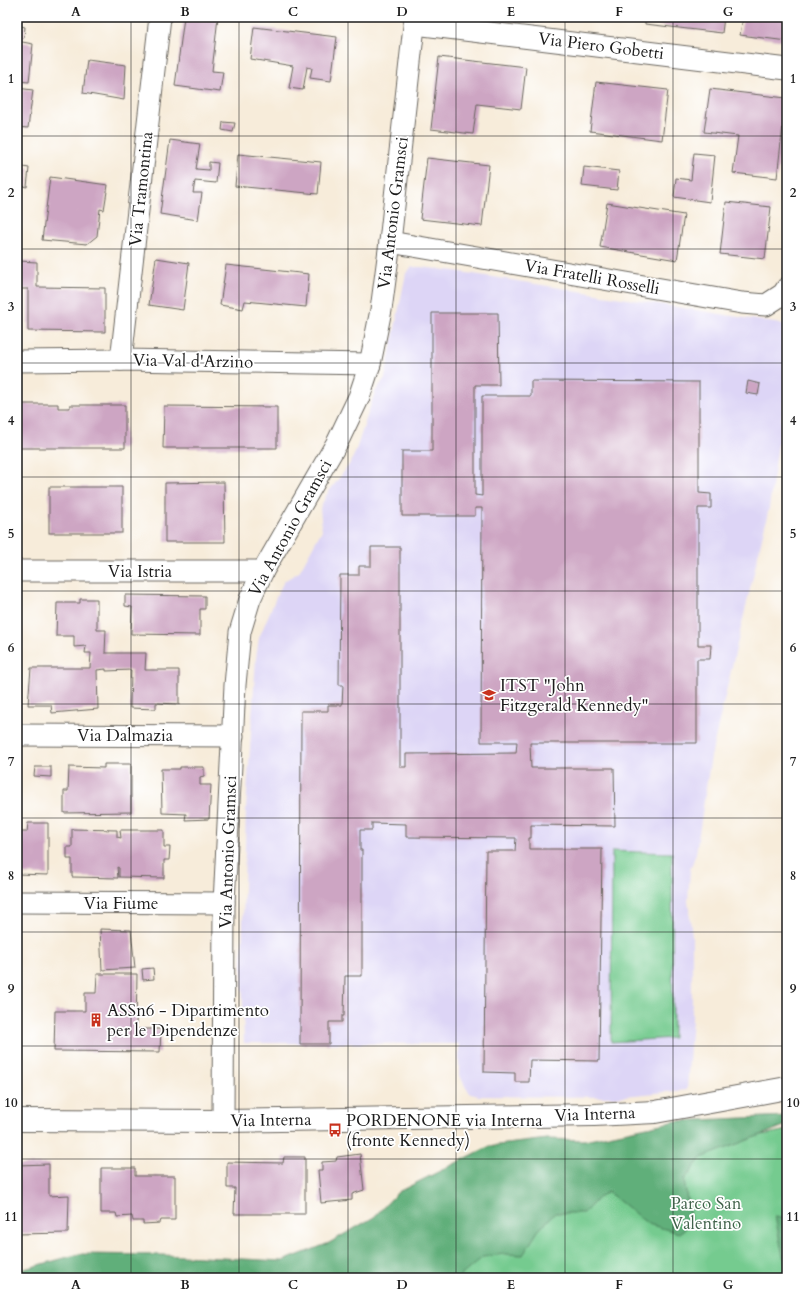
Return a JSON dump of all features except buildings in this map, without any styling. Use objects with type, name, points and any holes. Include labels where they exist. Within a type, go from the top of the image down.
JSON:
[{"type":"street","name":"Via Tramontina","points":[[121,360],[160,17]]},
{"type":"street","name":"Via Piero Gobetti","points":[[415,20],[787,69]]},
{"type":"street","name":"Via Antonio Gramsci","points":[[223,1121],[224,903],[235,685],[240,632],[250,599],[263,571],[338,441],[359,397],[370,364],[381,310],[390,242],[415,20]]},
{"type":"street","name":"Via Fratelli Rosselli","points":[[390,242],[742,303],[766,305],[783,294],[787,288]]},
{"type":"street","name":"Via Val d'Arzino","points":[[17,361],[121,360],[370,364]]},
{"type":"street","name":"Via Istria","points":[[17,571],[263,571]]},
{"type":"street","name":"Via Dalmazia","points":[[17,735],[233,736]]},
{"type":"street","name":"Via Fiume","points":[[17,902],[224,903]]},
{"type":"street","name":"Via Interna","points":[[17,1120],[223,1121],[594,1115],[655,1112],[787,1088]]},
{"type":"shaded area","name":"ITST \"John Fitzgerald Kennedy\"","points":[[412,267],[455,271],[787,325],[787,380],[769,508],[711,756],[696,853],[690,870],[688,901],[692,936],[692,1018],[687,1090],[614,1097],[479,1096],[471,1094],[466,1088],[459,1074],[459,1044],[244,1043],[242,965],[246,809],[256,658],[259,638],[284,581],[299,572],[322,530],[320,508],[327,494],[349,465],[355,453],[375,392],[385,378],[406,273]]},
{"type":"green space","points":[[612,851],[672,853],[673,1038],[611,1042]]},
{"type":"green space","points":[[787,1116],[787,1125],[701,1158],[684,1180],[691,1224],[679,1233],[648,1224],[608,1192],[600,1196],[584,1213],[555,1213],[538,1231],[523,1255],[504,1254],[483,1257],[458,1278],[411,1278],[410,1276],[396,1272],[395,1278],[17,1278],[17,1271],[79,1254],[163,1255],[283,1261],[329,1243],[374,1217],[398,1192],[490,1146],[547,1139],[584,1140],[676,1121]]},
{"type":"green space","name":"Parco San Valentino","points":[[787,1130],[787,1278],[261,1278],[684,1151]]},
{"type":"green space","points":[[775,1216],[787,1218],[787,1262],[783,1257]]},
{"type":"place","name":"ITST \"John Fitzgerald Kennedy\"","points":[[489,695]]},
{"type":"place","name":"ASSn6 - Dipartimento per le Dipendenze","points":[[96,1020]]},
{"type":"place","name":"PORDENONE via Interna (fronte Kennedy)","points":[[335,1130]]}]
